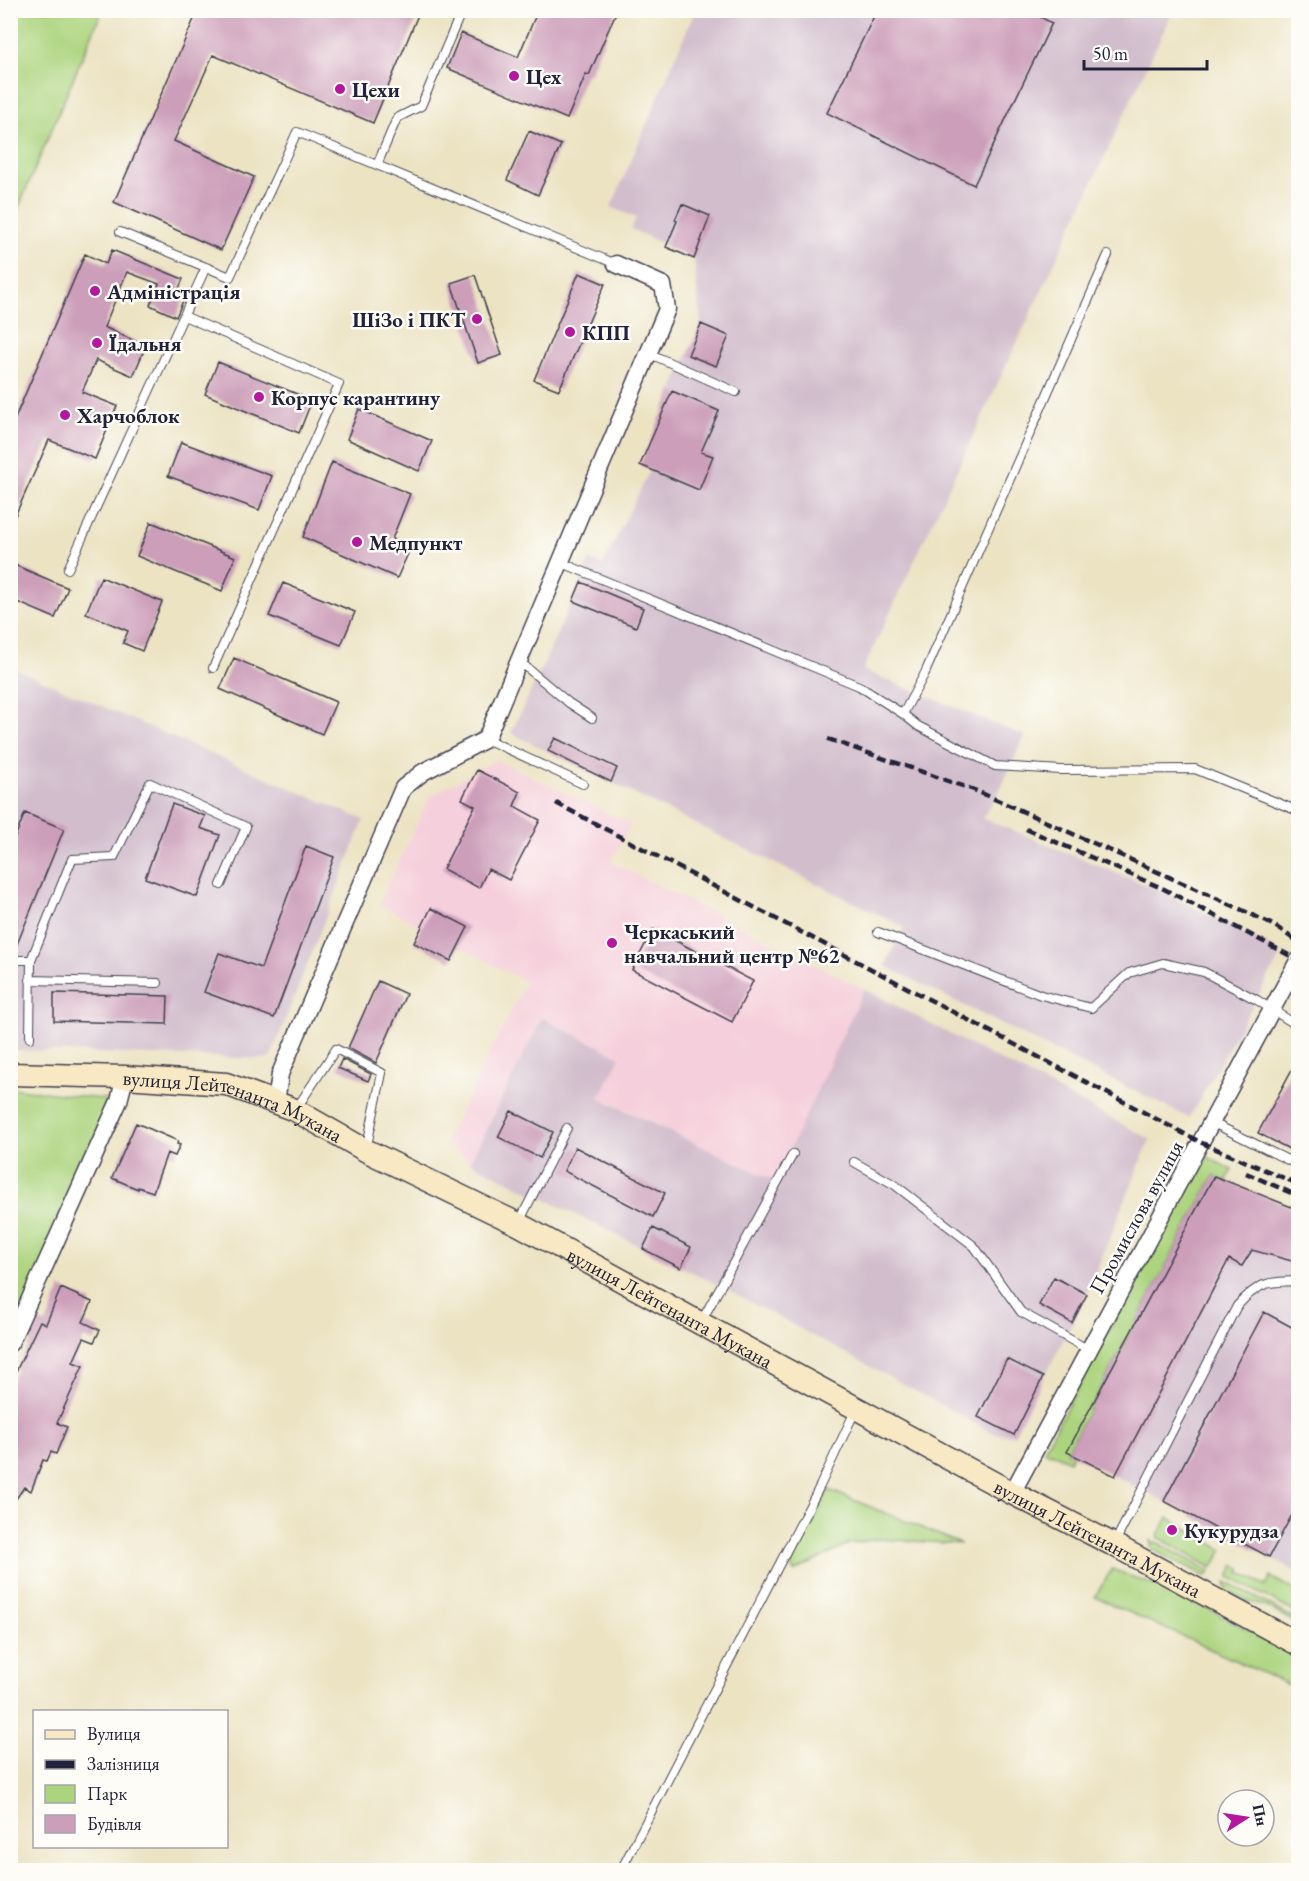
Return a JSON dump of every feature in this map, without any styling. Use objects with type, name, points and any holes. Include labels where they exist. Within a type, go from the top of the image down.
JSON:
[{"type":"main road","name":"вулиця Лейтенанта Мукана","points":[[10,1074],[125,1077],[226,1084],[286,1107],[365,1150],[518,1224],[1012,1493],[1299,1644]]},
{"type":"street","points":[[286,1107],[280,1074],[403,788],[423,772],[486,739],[667,309],[663,285],[616,264]]},
{"type":"street","name":"Промислова вулиця","points":[[1012,1493],[1213,1123],[1271,1010],[1299,962]]},
{"type":"street","points":[[10,1343],[119,1101],[125,1077]]},
{"type":"lane","points":[[377,165],[397,118],[421,106],[462,10]]},
{"type":"lane","points":[[120,232],[230,277],[297,132],[616,264]]},
{"type":"lane","points":[[903,714],[926,673],[1108,255]]},
{"type":"lane","points":[[68,569],[206,267]]},
{"type":"lane","points":[[184,316],[339,384],[213,668]]},
{"type":"lane","points":[[648,353],[736,392]]},
{"type":"lane","points":[[560,562],[859,686],[888,702],[918,726],[995,766],[1061,770],[1195,769],[1299,811]]},
{"type":"lane","points":[[519,661],[568,703],[592,718]]},
{"type":"lane","points":[[486,739],[583,784]]},
{"type":"lane","points":[[30,1038],[31,960],[72,859],[114,857],[150,783],[246,827],[221,885]]},
{"type":"lane","points":[[878,932],[1041,995],[1091,1008],[1129,973],[1163,963],[1204,972],[1299,1026]]},
{"type":"lane","points":[[10,960],[31,960]]},
{"type":"lane","points":[[30,980],[158,983]]},
{"type":"lane","points":[[286,1107],[336,1049],[382,1073],[365,1150]]},
{"type":"lane","points":[[1213,1123],[1299,1165]]},
{"type":"lane","points":[[518,1224],[567,1128]]},
{"type":"lane","points":[[701,1323],[793,1154]]},
{"type":"lane","points":[[854,1162],[895,1185],[974,1246],[1021,1312],[1089,1350]]},
{"type":"lane","points":[[1114,1545],[1237,1306],[1253,1288],[1274,1281],[1299,1281]]},
{"type":"lane","points":[[621,1870],[820,1486],[856,1409]]},
{"type":"shaded area","points":[[695,11],[1173,11],[863,670],[1025,736],[997,796],[982,818],[1168,894],[1282,953],[1189,1118],[885,966],[904,927],[511,733],[590,560],[603,565],[650,470],[640,465],[701,324],[694,259],[631,229],[636,218],[611,207]]},
{"type":"shaded area","points":[[11,667],[364,820],[270,1059],[11,1050]]},
{"type":"shaded area","name":"Черкаський навчальний центр №62","points":[[496,760],[631,824],[611,862],[864,989],[775,1182],[599,1097],[542,1018],[470,1162],[445,1142],[526,982],[379,904],[430,796]]},
{"type":"shaded area","points":[[864,989],[1150,1139],[1087,1294],[1014,1435],[995,1434],[724,1288],[470,1162],[542,1018],[620,1057],[599,1098],[775,1181]]},
{"type":"shaded area","points":[[1214,1176],[1298,1210],[1298,1573],[1067,1452]]},
{"type":"green space","points":[[10,11],[102,11],[11,225]]},
{"type":"green space","points":[[11,1088],[119,1101],[11,1343]]},
{"type":"green space","points":[[1204,1155],[1232,1170],[1226,1182],[1214,1176],[1067,1452],[1073,1455],[1069,1461],[1051,1452],[1049,1454],[1044,1450]]},
{"type":"green space","points":[[829,1490],[961,1544],[878,1539],[848,1544],[794,1572],[791,1566]]},
{"type":"green space","points":[[1168,1517],[1223,1550],[1212,1568],[1158,1537]]},
{"type":"green space","points":[[1150,1540],[1210,1571],[1208,1575],[1204,1576],[1152,1549]]},
{"type":"green space","points":[[1235,1565],[1242,1569],[1240,1572],[1266,1586],[1271,1577],[1298,1592],[1298,1614],[1229,1577]]},
{"type":"green space","points":[[1112,1569],[1180,1594],[1298,1656],[1298,1689],[1095,1597]]},
{"type":"green space","points":[[1226,1582],[1298,1620],[1298,1624],[1267,1607],[1246,1601],[1227,1591]]},
{"type":"building","points":[[198,10],[420,10],[373,123],[213,55],[174,141],[254,177],[221,250],[114,202]]},
{"type":"building","points":[[538,10],[617,10],[567,119],[447,68],[461,33],[518,57]]},
{"type":"building","points":[[877,10],[1027,10],[1052,23],[974,185],[827,113]]},
{"type":"building","name":"Цех","points":[[529,131],[561,145],[538,195],[507,180]]},
{"type":"building","points":[[682,204],[710,216],[694,259],[666,247]]},
{"type":"building","points":[[112,250],[183,279],[177,293],[185,296],[176,317],[150,305],[159,284],[127,272],[104,327],[146,346],[133,376],[96,360],[82,392],[117,406],[95,459],[49,440],[10,527],[10,430],[85,254],[106,264]]},
{"type":"building","name":"КПП","points":[[579,273],[605,284],[559,390],[534,380]]},
{"type":"building","name":"ШіЗо і ПКТ","points":[[475,275],[502,355],[478,363],[451,283]]},
{"type":"building","points":[[701,324],[729,336],[716,366],[688,355]]},
{"type":"building","name":"Корпус карантину","points":[[218,362],[312,400],[299,433],[205,394]]},
{"type":"building","points":[[672,391],[719,411],[701,452],[713,456],[699,490],[640,465]]},
{"type":"building","points":[[359,409],[432,441],[419,471],[347,439]]},
{"type":"building","points":[[181,442],[272,476],[259,510],[168,476]]},
{"type":"building","points":[[332,462],[410,494],[392,539],[411,547],[397,578],[303,537]]},
{"type":"building","points":[[151,522],[235,557],[222,591],[137,556]]},
{"type":"building","points":[[10,563],[68,588],[55,618],[10,599]]},
{"type":"building","points":[[101,577],[162,602],[142,651],[123,643],[128,631],[86,613]]},
{"type":"building","points":[[581,582],[643,608],[636,627],[573,601]]},
{"type":"building","points":[[283,583],[355,612],[341,645],[269,616]]},
{"type":"building","points":[[234,658],[336,702],[322,734],[220,689]]},
{"type":"building","points":[[555,738],[617,768],[611,782],[548,751]]},
{"type":"building","points":[[477,770],[520,792],[514,806],[540,820],[509,880],[488,869],[479,888],[443,869],[475,806],[462,799]]},
{"type":"building","points":[[172,804],[205,816],[200,828],[220,835],[197,897],[145,878]]},
{"type":"building","points":[[25,813],[64,829],[13,954],[10,954],[10,849]]},
{"type":"building","points":[[306,846],[334,857],[274,1018],[204,992],[219,953],[261,968]]},
{"type":"building","points":[[431,908],[468,927],[451,961],[414,943]]},
{"type":"building","points":[[653,929],[753,981],[732,1022],[632,970]]},
{"type":"building","points":[[378,981],[406,994],[376,1063],[348,1048]]},
{"type":"building","points":[[54,993],[168,996],[167,1024],[54,1021]]},
{"type":"building","points":[[1299,1056],[1299,1154],[1258,1133]]},
{"type":"building","points":[[342,1059],[371,1074],[368,1081],[338,1068]]},
{"type":"building","points":[[511,1111],[553,1132],[540,1158],[498,1137]]},
{"type":"building","points":[[136,1123],[178,1141],[177,1144],[180,1145],[175,1156],[167,1153],[153,1192],[138,1187],[138,1189],[112,1178]]},
{"type":"building","points":[[575,1147],[665,1193],[653,1217],[564,1171]]},
{"type":"building","points":[[1214,1176],[1299,1210],[1299,1263],[1252,1250],[1242,1266],[1229,1259],[1115,1476],[1067,1452]]},
{"type":"building","points":[[653,1228],[691,1247],[681,1268],[643,1249]]},
{"type":"building","points":[[1054,1277],[1087,1294],[1072,1323],[1039,1305]]},
{"type":"building","points":[[61,1288],[92,1302],[83,1322],[100,1330],[94,1342],[84,1338],[73,1362],[83,1366],[57,1423],[67,1427],[56,1454],[51,1452],[47,1461],[43,1460],[31,1491],[24,1487],[10,1508],[10,1384],[40,1321],[46,1324]]},
{"type":"building","points":[[1264,1312],[1299,1331],[1299,1502],[1269,1557],[1164,1501]]},
{"type":"building","points":[[1007,1359],[1043,1377],[1014,1435],[978,1417]]},
{"type":"railway","points":[[828,739],[974,790],[1236,907],[1275,926],[1298,942]]},
{"type":"railway","points":[[556,803],[1202,1143],[1298,1184]]},
{"type":"railway","points":[[1026,829],[1164,889],[1298,960]]},
{"type":"railway","points":[[1246,1173],[1298,1196]]},
{"type":"place","name":"Цех","points":[[514,76]]},
{"type":"place","name":"Цехи","points":[[340,89]]},
{"type":"place","name":"Адміністрація","points":[[95,291]]},
{"type":"place","name":"ШіЗо і ПКТ","points":[[477,319]]},
{"type":"place","name":"КПП","points":[[570,332]]},
{"type":"place","name":"Їдальня","points":[[97,343]]},
{"type":"place","name":"Корпус карантину","points":[[259,397]]},
{"type":"place","name":"Харчоблок","points":[[65,415]]},
{"type":"place","name":"Медпункт","points":[[357,542]]},
{"type":"place","name":"Черкаський навчальний центр №62","points":[[612,943]]},
{"type":"place","name":"Кукурудза","points":[[1172,1530]]}]
